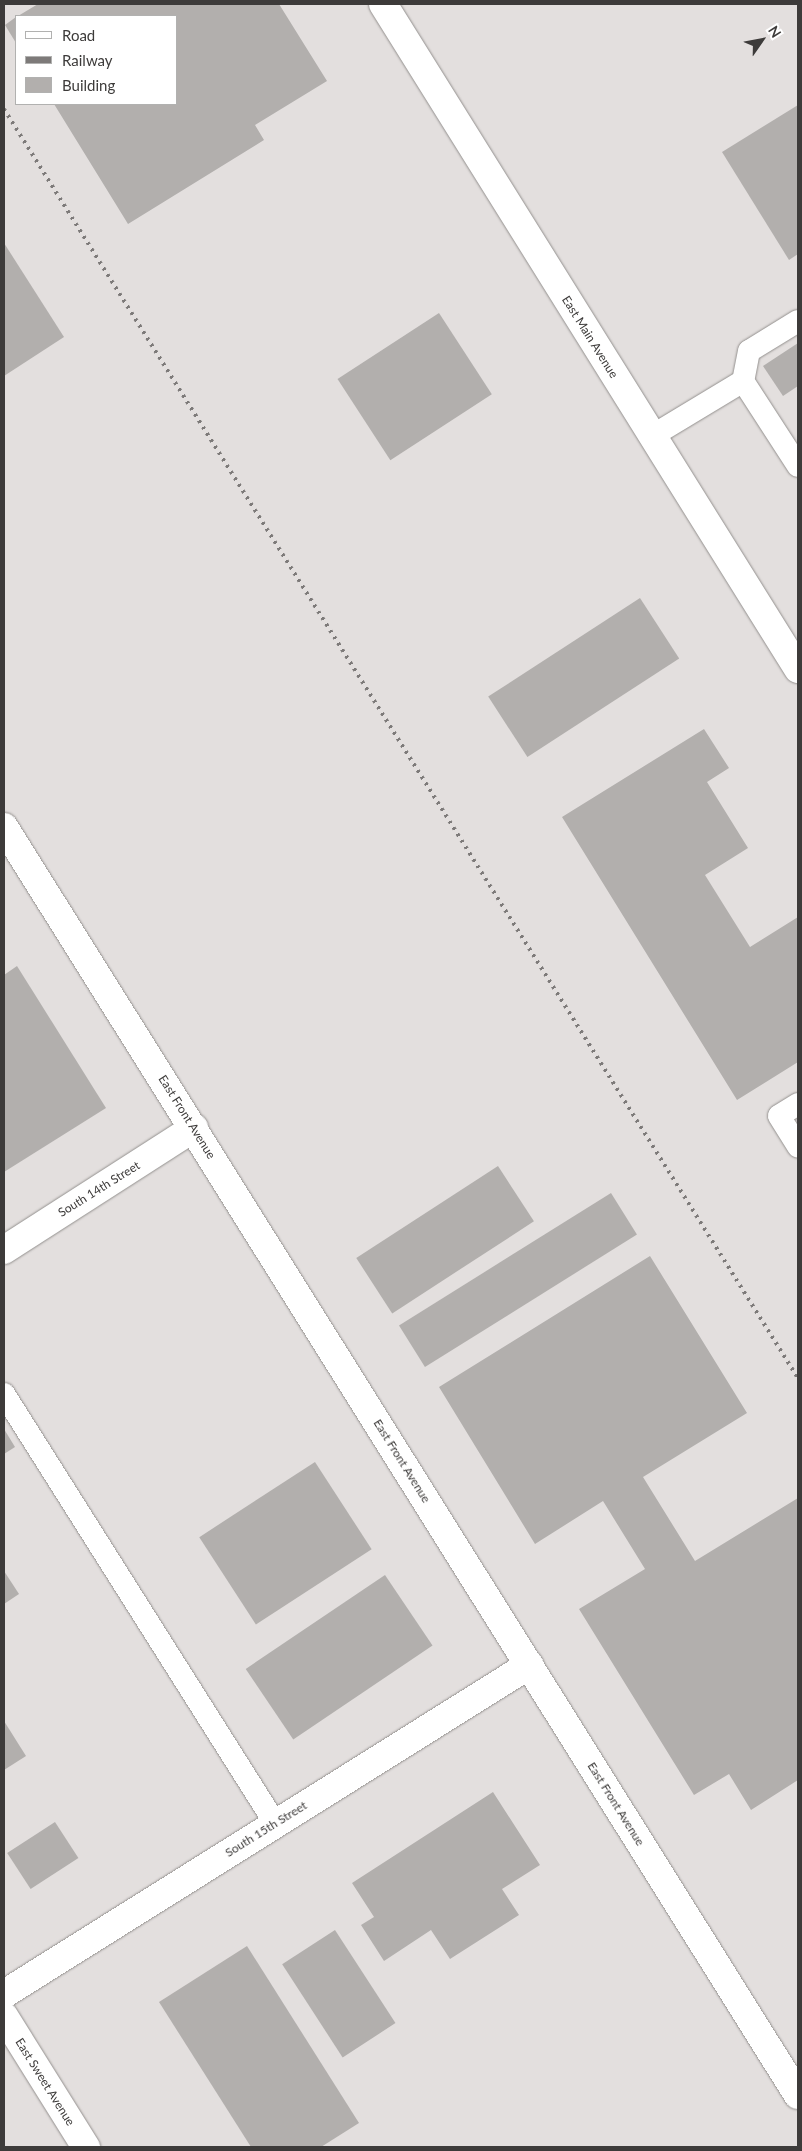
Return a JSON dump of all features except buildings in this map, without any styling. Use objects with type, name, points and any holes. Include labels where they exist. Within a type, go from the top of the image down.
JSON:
[{"type":"street","name":"East Main Avenue","points":[[383,4],[798,670]]},
{"type":"street","name":"East Front Avenue","points":[[4,827],[798,2095]]},
{"type":"street","name":"South 14th Street","points":[[4,1250],[194,1128]]},
{"type":"street","name":"South 15th Street","points":[[4,1994],[529,1665]]},
{"type":"street","name":"East Sweet Avenue","points":[[4,2016],[86,2147]]},
{"type":"lane","points":[[798,321],[749,351],[743,381],[798,466]]},
{"type":"lane","points":[[652,436],[743,381]]},
{"type":"lane","points":[[798,1104],[779,1116],[798,1146]]},
{"type":"lane","points":[[4,1394],[275,1823]]},
{"type":"railway","points":[[4,109],[798,1378]]}]
